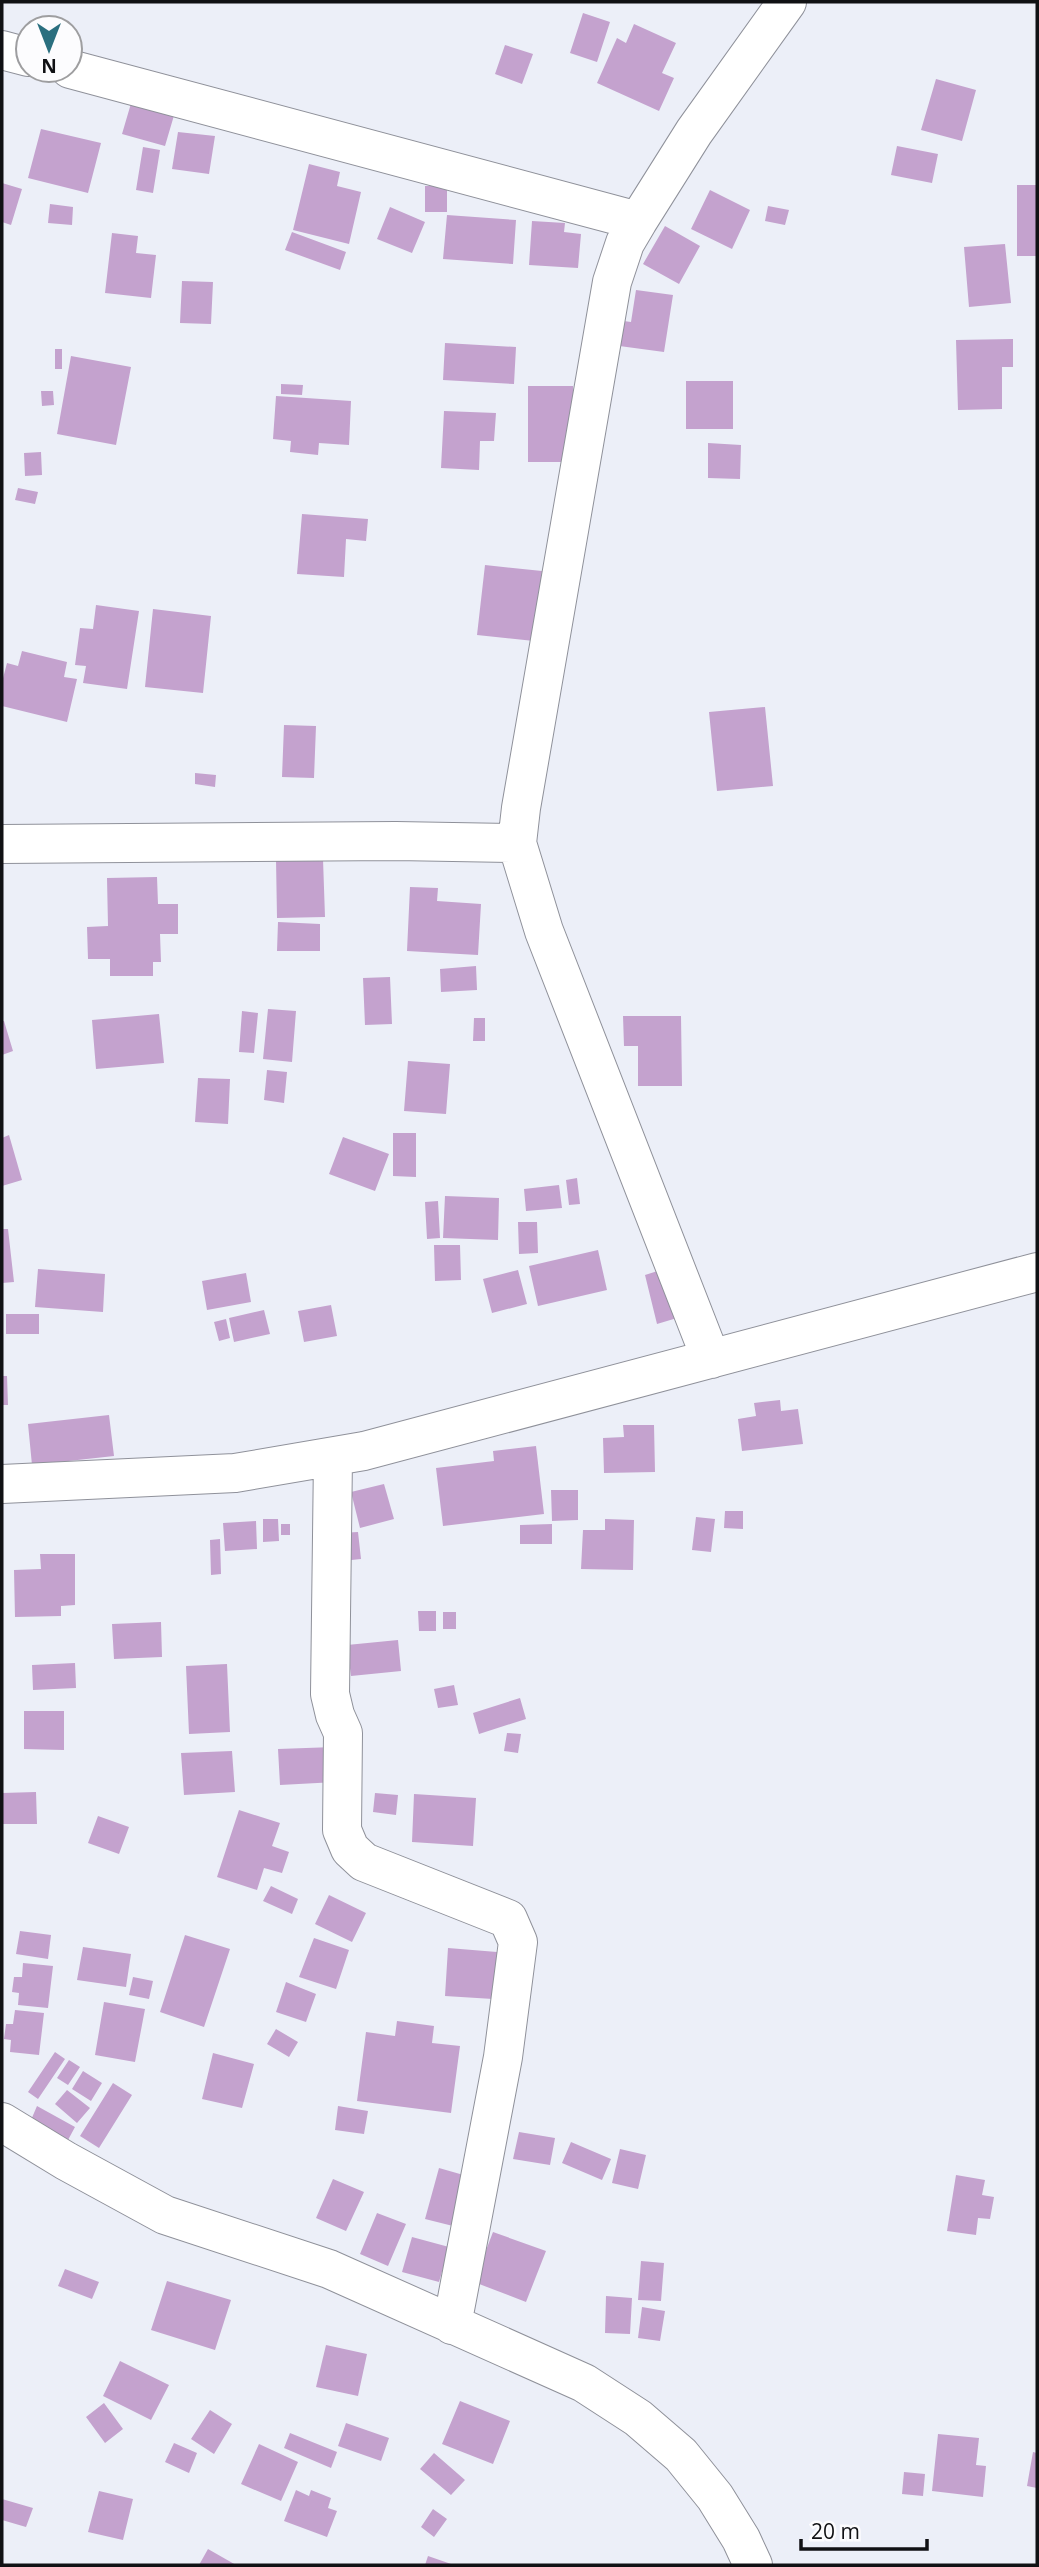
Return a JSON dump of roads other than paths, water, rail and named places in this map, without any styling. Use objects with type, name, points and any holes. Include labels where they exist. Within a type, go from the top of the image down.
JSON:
[{"type":"street","points":[[710,1359],[544,931],[517,843],[612,282],[625,243],[638,221],[694,132],[787,2]]},
{"type":"street","points":[[84,73],[638,221]]},
{"type":"street","points":[[2,844],[382,841],[517,843]]},
{"type":"street","points":[[2,1485],[234,1473],[364,1451],[1037,1272]]},
{"type":"street","points":[[333,1457],[330,1694],[343,1733],[342,1830],[350,1849],[364,1862],[508,1919],[518,1942],[503,2057],[452,2325]]},
{"type":"street","points":[[2,2122],[66,2161],[165,2215],[329,2269],[584,2383],[638,2418],[681,2455],[715,2497],[741,2539],[753,2565]]}]
